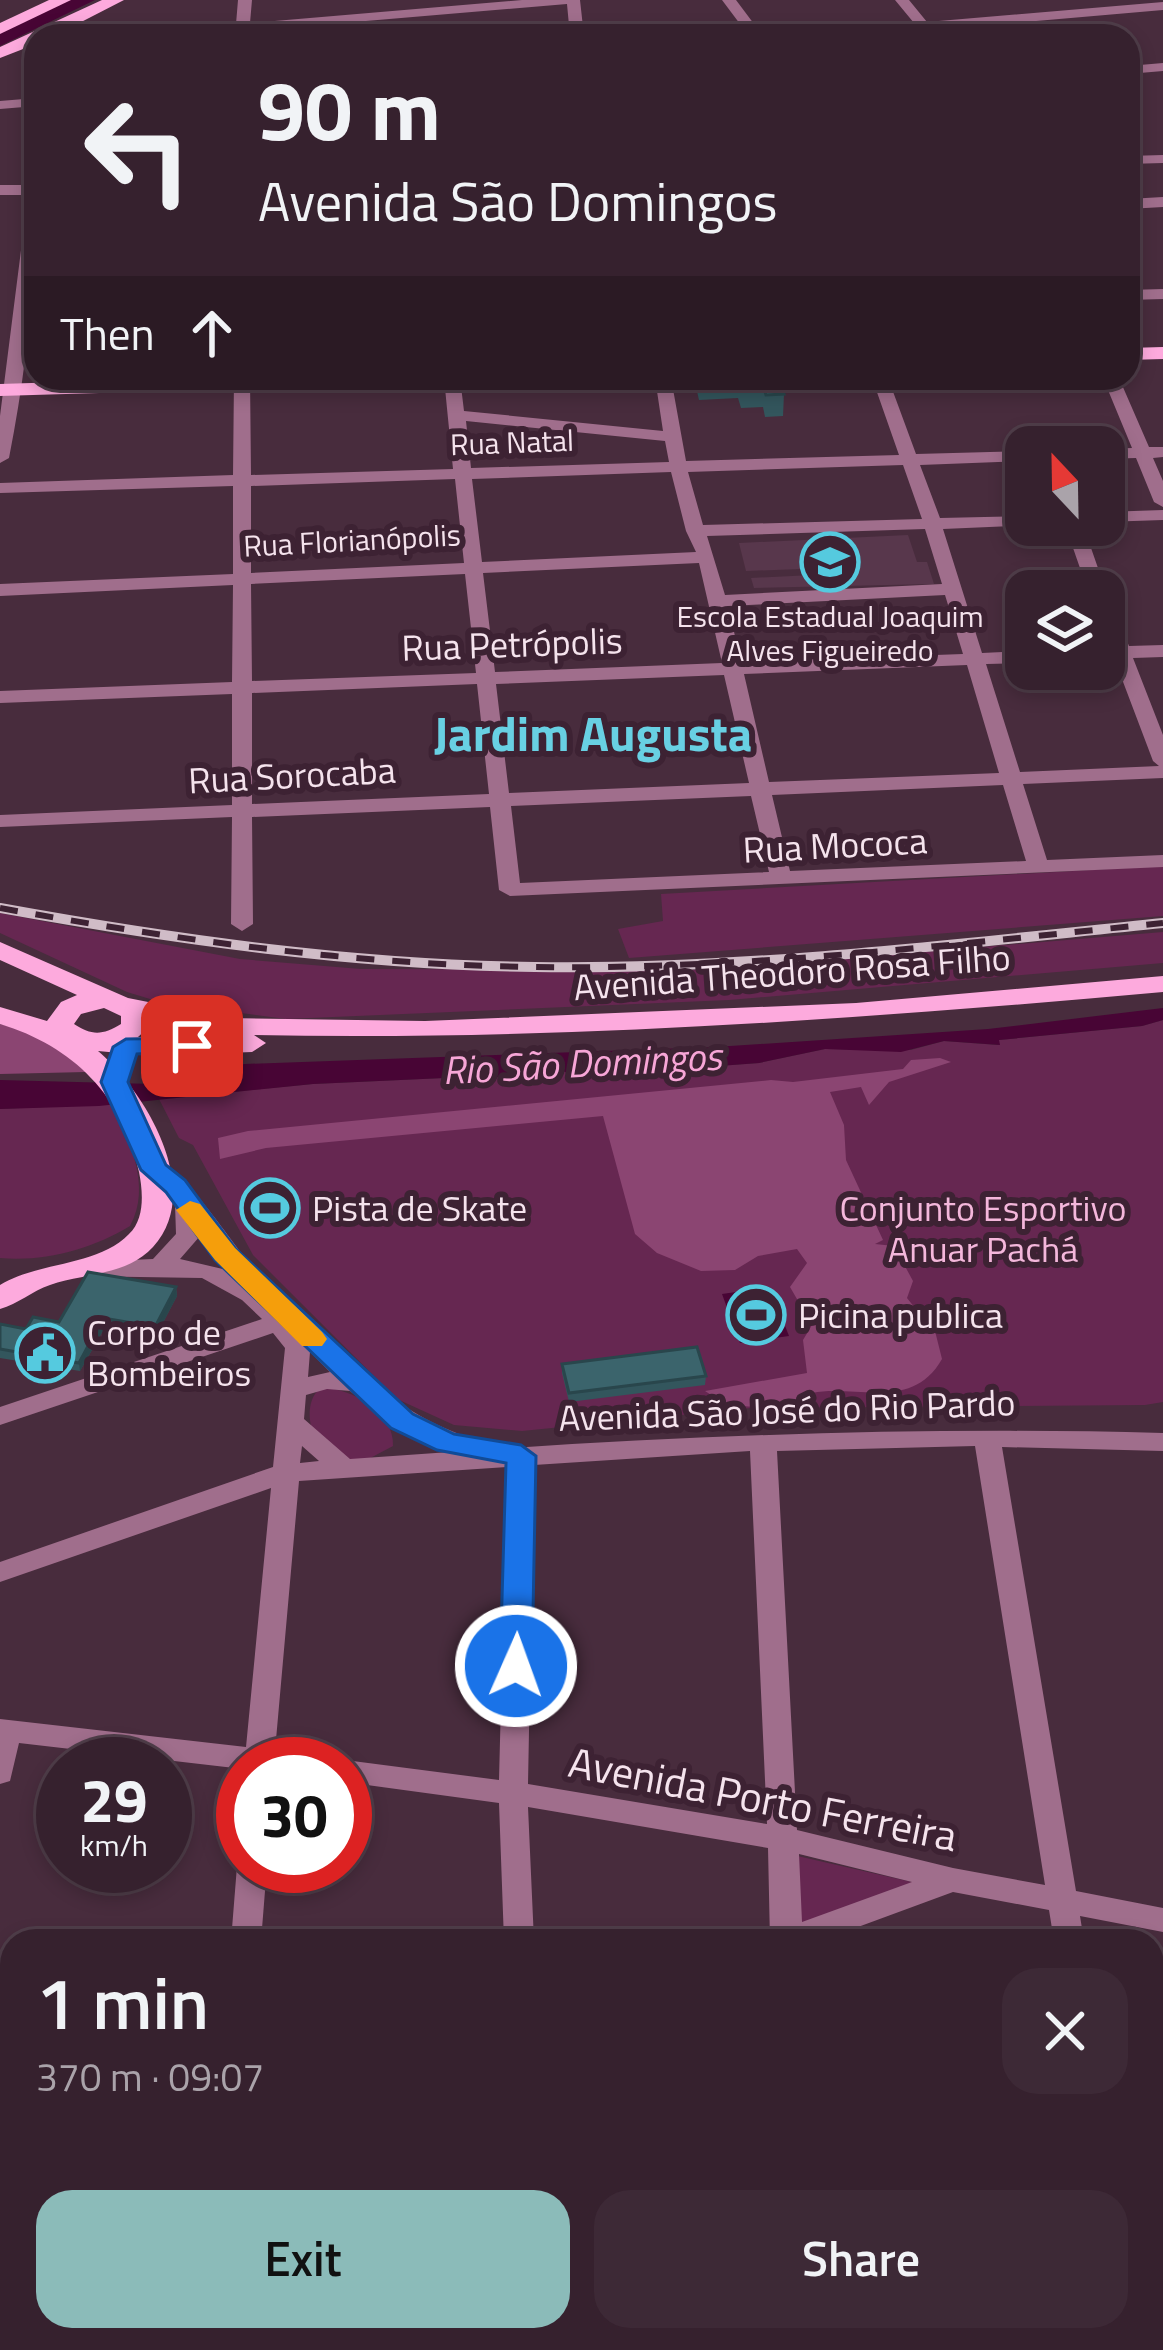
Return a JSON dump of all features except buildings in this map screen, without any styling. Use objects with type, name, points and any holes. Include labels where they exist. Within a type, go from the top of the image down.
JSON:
[{"type":"main road","points":[[0,29],[63,0]]},
{"type":"main road","points":[[74,24],[116,0]]},
{"type":"main road","points":[[0,950],[110,1019]]},
{"type":"main road","points":[[0,972],[110,1019]]},
{"type":"main road","name":"Avenida Theodoro Rosa Filho","points":[[110,1019],[425,1030],[767,1017],[1163,984]]},
{"type":"main road","points":[[0,992],[9,1010],[60,1040],[115,1082]]},
{"type":"main road","points":[[9,1010],[110,1019]]},
{"type":"main road","points":[[9,1010],[59,1027],[73,1038],[110,1019]]},
{"type":"main road","points":[[59,1027],[65,1012],[110,1019]]},
{"type":"main road","points":[[0,1277],[83,1270],[121,1256],[147,1236],[157,1212],[153,1163],[115,1082],[110,1019]]},
{"type":"main road","name":"Avenida Theodoro Rosa Filho","points":[[110,1019],[425,1030]]},
{"type":"main road","points":[[0,1299],[45,1275]]},
{"type":"street","points":[[400,9],[431,0]]},
{"type":"street","points":[[297,24],[400,9],[572,0]]},
{"type":"street","points":[[902,0],[922,24]]},
{"type":"street","points":[[1075,0],[1093,18]]},
{"type":"street","points":[[1022,24],[1163,6]]},
{"type":"street","points":[[0,458],[7,390],[24,347]]},
{"type":"street","points":[[242,390],[242,924]]},
{"type":"street","points":[[453,390],[498,798]]},
{"type":"street","points":[[665,390],[679,465],[695,531],[707,557],[781,880]]},
{"type":"street","points":[[884,390],[933,525],[1039,868]]},
{"type":"street","points":[[1118,390],[1153,452],[1162,514],[1125,516]]},
{"type":"street","points":[[456,415],[673,437]]},
{"type":"street","name":"Rua Natal","points":[[0,488],[1005,457]]},
{"type":"street","points":[[695,531],[1005,522]]},
{"type":"street","name":"Rua Florianópolis","points":[[0,590],[707,557]]},
{"type":"street","points":[[716,601],[953,590]]},
{"type":"street","points":[[1125,653],[1163,651]]},
{"type":"street","name":"Rua Petrópolis","points":[[0,697],[1005,658]]},
{"type":"street","points":[[1125,677],[1163,761]]},
{"type":"street","name":"Rua Sorocaba","points":[[0,821],[1163,772]]},
{"type":"street","name":"Rua Mococa","points":[[498,798],[510,890],[1163,861]]},
{"type":"street","points":[[153,1163],[176,1186],[225,1254],[356,1383],[402,1421],[447,1443],[521,1456],[513,1793],[519,1929]]},
{"type":"street","points":[[159,1267],[188,1236],[186,1204]]},
{"type":"street","points":[[83,1270],[206,1267],[224,1273],[279,1322],[298,1347],[261,1737]]},
{"type":"street","points":[[0,1417],[279,1322]]},
{"type":"street","points":[[297,1389],[326,1380],[356,1383]]},
{"type":"street","points":[[292,1424],[357,1467],[401,1442],[402,1421]]},
{"type":"street","points":[[988,1437],[1067,1929]]},
{"type":"street","name":"Avenida São José do Rio Pardo","points":[[0,1572],[286,1473],[764,1442],[988,1437],[1162,1441]]},
{"type":"street","points":[[764,1442],[786,1929]]},
{"type":"street","points":[[0,1773],[3,1730],[216,1757]]},
{"type":"street","name":"Avenida Porto Ferreira","points":[[372,1775],[781,1838],[953,1880],[1163,1920]]},
{"type":"street","points":[[820,1929],[953,1880]]},
{"type":"street","points":[[247,1929],[250,1893]]},
{"type":"shaded area","name":"Escola Estadual Joaquim Alves Figueiredo","points":[[908,535],[917,562],[927,562],[934,584],[754,588],[751,578],[853,573],[851,567],[746,571],[739,543]]},
{"type":"shaded area","points":[[0,1024],[40,1034],[86,1072],[0,1074]]},
{"type":"shaded area","points":[[911,1060],[951,1062],[889,1082],[869,1105],[861,1087],[830,1092],[844,1125],[846,1160],[883,1240],[875,1244],[894,1246],[913,1281],[907,1298],[919,1313],[932,1319],[942,1359],[930,1375],[899,1391],[812,1393],[786,1405],[764,1407],[733,1404],[705,1391],[807,1373],[803,1340],[812,1325],[790,1287],[807,1263],[797,1249],[758,1256],[735,1270],[701,1271],[657,1253],[635,1234],[603,1116],[266,1148],[220,1159],[218,1138],[248,1131],[771,1080],[793,1082],[903,1069]]},
{"type":"green space","points":[[1163,866],[1163,916],[629,958],[618,929],[663,921],[661,894]]},
{"type":"green space","points":[[0,913],[240,959],[361,969],[707,970],[1163,932],[1163,963],[729,1000],[286,1019],[160,1002],[127,992],[0,933]]},
{"type":"green space","name":"Conjunto Esportivo Anuar Pachá","points":[[1163,1020],[1163,1402],[1145,1405],[751,1408],[522,1431],[454,1425],[397,1399],[253,1255],[193,1145],[179,1138],[159,1099],[313,1084],[444,1078],[485,1082],[561,1070],[588,1075],[639,1063],[651,1071],[759,1063],[825,1049],[911,1050],[944,1041],[998,1045],[999,1040]]},
{"type":"green space","points":[[114,1104],[139,1180],[130,1226],[68,1252],[0,1258],[0,1109]]},
{"type":"green space","points":[[321,1387],[358,1397],[379,1412],[393,1446],[357,1465],[312,1431],[310,1407]]},
{"type":"green space","points":[[793,1855],[925,1885],[797,1928]]},
{"type":"water","name":"Rio São Domingos","points":[[1163,1008],[1163,1020],[1142,1026],[999,1040],[1000,1045],[944,1041],[901,1052],[825,1049],[759,1063],[651,1071],[639,1063],[573,1076],[561,1070],[485,1082],[444,1078],[313,1084],[99,1106],[0,1109],[0,1080],[153,1084],[196,1070],[245,1064],[715,1047],[988,1029]]},
{"type":"water","name":"Picina publica","points":[[770,1287],[789,1336],[740,1343],[722,1294]]},
{"type":"waterway","points":[[35,24],[85,0]]},
{"type":"waterway","points":[[1,40],[24,29]]},
{"type":"railway","points":[[0,908],[266,949],[535,967],[771,960],[1163,923]]},
{"type":"slow traffic","points":[[190,1210],[225,1254],[312,1339]]},
{"type":"place","name":"Escola Estadual Joaquim Alves Figueiredo","points":[[830,562]]},
{"type":"place","name":"Pista de Skate","points":[[270,1208]]},
{"type":"place","name":"Picina publica","points":[[756,1315]]},
{"type":"place","name":"Corpo de Bombeiros","points":[[45,1353]]},
{"type":"district","name":"Jardim Augusta","points":[[593,734]]},
{"type":"route","points":[[192,1046],[126,1047],[115,1082],[152,1156],[154,1170],[176,1186],[225,1254],[356,1383],[402,1421],[447,1443],[521,1456],[516,1666]]}]
